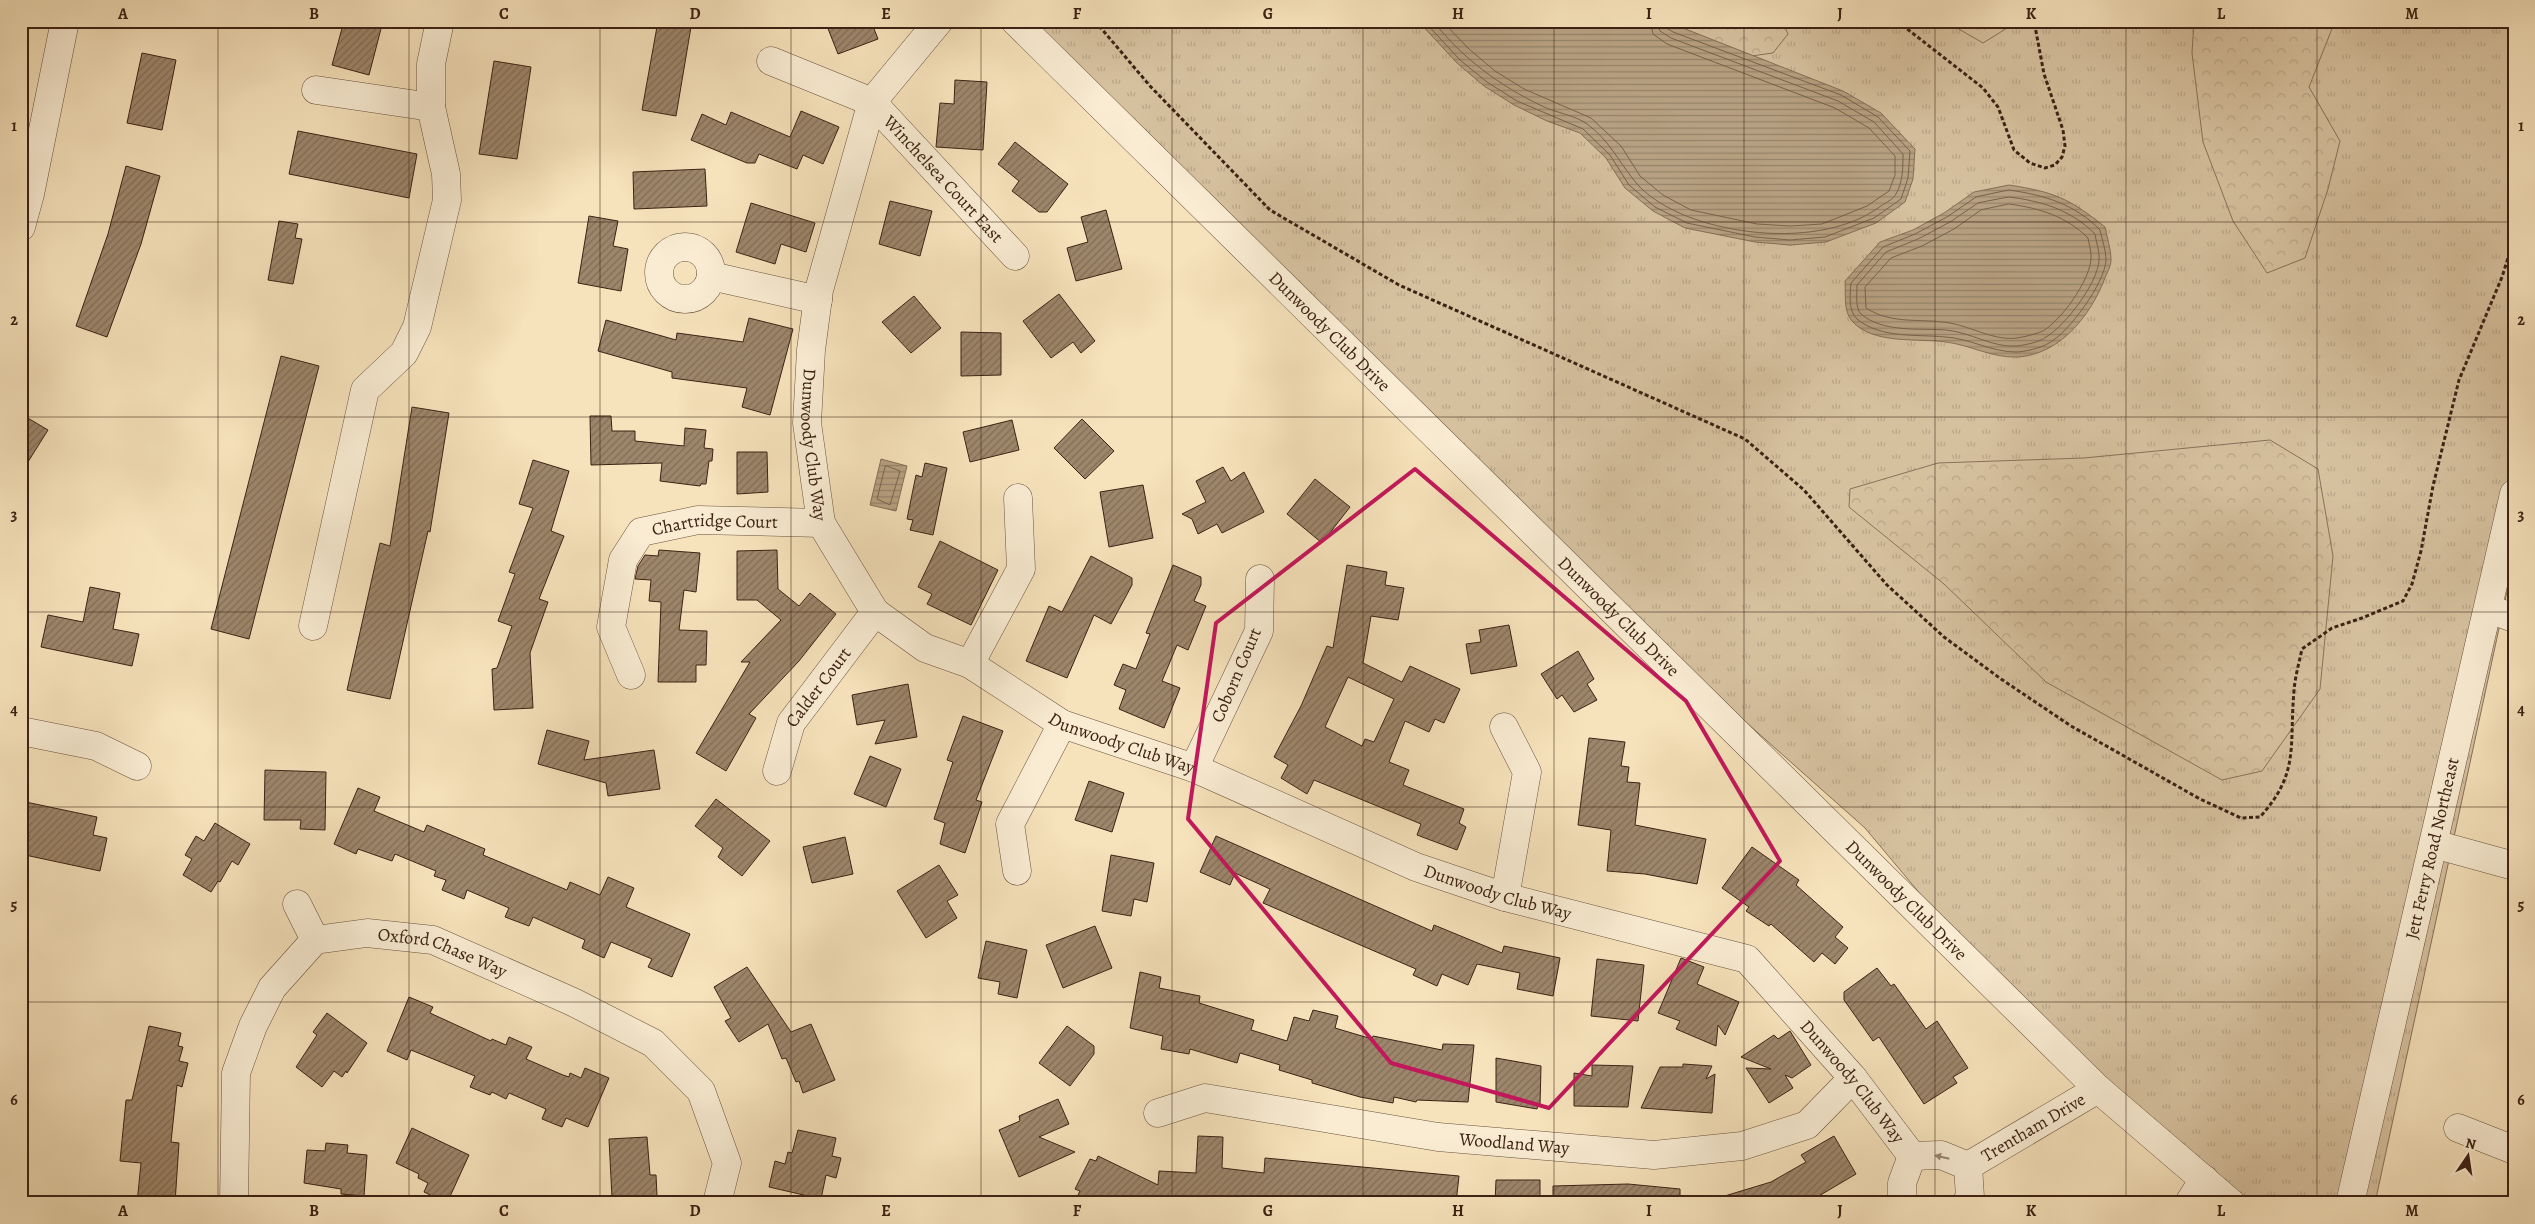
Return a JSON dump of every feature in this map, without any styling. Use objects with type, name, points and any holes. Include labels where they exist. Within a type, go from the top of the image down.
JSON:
[{"type":"street","points":[[21,227],[30,194],[32,118],[65,21]]},
{"type":"street","points":[[312,626],[365,390],[404,353],[417,327],[444,209],[446,174],[431,107],[432,64],[440,21]]},
{"type":"street","name":"Dunwoody Club Way","points":[[939,21],[872,102],[818,300],[811,350],[807,423],[821,523],[875,612],[925,648],[970,664],[1062,724],[1194,768],[1416,867],[1505,897],[1746,959],[1853,1078],[1912,1156]]},
{"type":"street","name":"Dunwoody Club Drive","points":[[1014,21],[2098,1089],[2231,1203]]},
{"type":"street","points":[[771,62],[872,102]]},
{"type":"street","points":[[316,90],[431,107]]},
{"type":"street","name":"Winchelsea Court East","points":[[872,102],[1015,256]]},
{"type":"street","points":[[711,276],[818,300]]},
{"type":"street","name":"Jett Ferry Road Northeast","points":[[2350,1203],[2434,844],[2501,613],[2514,494]]},
{"type":"street","points":[[970,664],[1021,570],[1018,498]]},
{"type":"street","name":"Chartridge Court","points":[[631,675],[611,627],[623,560],[641,532],[698,520],[821,523]]},
{"type":"street","name":"Coborn Court","points":[[1194,768],[1259,630],[1260,579]]},
{"type":"street","name":"Calder Court","points":[[777,771],[791,723],[875,612]]},
{"type":"street","points":[[1017,871],[1010,824],[1062,724]]},
{"type":"street","points":[[1504,727],[1528,772],[1505,897]]},
{"type":"street","points":[[21,731],[96,746],[137,766]]},
{"type":"street","points":[[2434,844],[2514,866]]},
{"type":"street","points":[[234,1203],[236,1073],[253,1026],[272,988],[315,940],[297,904]]},
{"type":"street","name":"Oxford Chase Way","points":[[315,940],[367,933],[433,940],[573,1002],[653,1043],[701,1091],[727,1163],[717,1203]]},
{"type":"street","name":"Woodland Way","points":[[1158,1113],[1205,1098],[1438,1137],[1654,1155],[1742,1146],[1807,1125],[1853,1078]]},
{"type":"street","name":"Trentham Drive","points":[[1968,1166],[2098,1089]]},
{"type":"street","points":[[2458,1128],[2514,1150]]},
{"type":"street","name":"Dunwoody Club Way","points":[[1912,1156],[1941,1155],[1968,1166]]},
{"type":"street","name":"Dunwoody Club Way","points":[[1902,1203],[1902,1183],[1912,1156]]},
{"type":"street","points":[[1966,1203],[1970,1197],[1968,1166]]},
{"type":"street","points":[[2189,1203],[2204,1179]]},
{"type":"path","points":[[1094,21],[1150,86],[1270,210],[1399,284],[1745,439],[1804,490],[1887,585],[1944,637],[2001,679],[2071,726],[2200,799],[2241,818],[2260,818],[2276,800],[2289,774],[2294,689],[2302,649],[2332,628],[2362,618],[2403,600],[2412,584],[2422,551],[2433,486],[2458,380],[2502,277],[2514,239]]},
{"type":"path","points":[[1897,21],[1982,88],[1998,107],[2014,150],[2030,163],[2045,168],[2055,165],[2062,157],[2064,138],[2044,74],[2034,21]]},
{"type":"highlighted area","points":[[1415,469],[1686,701],[1780,861],[1549,1108],[1391,1063],[1188,819],[1216,623]]},
{"type":"green space","points":[[1010,21],[2514,21],[2514,559],[2375,1203],[2235,1203],[2081,1086],[1865,828],[1569,565]]},
{"type":"green space","points":[[1665,21],[1782,21],[1788,34],[1773,53],[1751,56]]},
{"type":"green space","points":[[1945,21],[2011,21],[2012,25],[1983,43]]},
{"type":"green space","points":[[2194,21],[2335,21],[2309,87],[2340,141],[2328,189],[2305,258],[2267,273],[2233,221],[2203,142],[2192,53]]},
{"type":"green space","points":[[2270,440],[2318,469],[2333,556],[2320,689],[2262,771],[2222,780],[2046,682],[1944,584],[1849,507],[1850,489],[1938,463],[2084,458]]},
{"type":"water","points":[[1418,21],[1665,21],[1843,91],[1881,113],[1915,149],[1913,179],[1905,202],[1876,223],[1826,242],[1790,245],[1755,242],[1685,228],[1653,211],[1625,188],[1606,158],[1580,133],[1547,121],[1514,105],[1484,86],[1457,63]]},
{"type":"water","points":[[2009,185],[2038,190],[2060,198],[2081,209],[2105,227],[2111,256],[2109,269],[2091,306],[2072,331],[2047,349],[2033,355],[2008,357],[1946,342],[1884,337],[1861,329],[1852,321],[1846,307],[1845,281],[1880,242],[1913,230],[1944,213],[1974,192]]},
{"type":"water","points":[[881,459],[907,466],[896,511],[870,505]]},
{"type":"building","points":[[344,21],[383,21],[369,75],[332,65]]},
{"type":"building","points":[[658,21],[692,21],[676,116],[642,110]]},
{"type":"building","points":[[825,21],[871,21],[878,39],[838,54]]},
{"type":"building","points":[[142,53],[176,60],[162,130],[127,123]]},
{"type":"building","points":[[494,61],[531,67],[517,159],[479,154]]},
{"type":"building","points":[[955,80],[987,82],[983,150],[936,147],[940,103],[954,104]]},
{"type":"building","points":[[801,111],[839,127],[823,164],[803,155],[797,169],[759,154],[755,163],[747,163],[691,140],[702,114],[726,125],[731,112],[790,137]]},
{"type":"building","points":[[298,131],[417,154],[409,198],[289,174]]},
{"type":"building","points":[[1015,142],[1068,184],[1047,212],[1039,212],[1012,191],[1019,181],[998,164]]},
{"type":"building","points":[[126,166],[160,176],[141,244],[107,337],[76,326],[108,234]]},
{"type":"building","points":[[705,169],[707,206],[634,209],[633,172]]},
{"type":"building","points":[[890,201],[932,211],[920,256],[879,244]]},
{"type":"building","points":[[751,203],[815,223],[806,252],[781,244],[775,264],[736,252]]},
{"type":"building","points":[[1106,210],[1122,269],[1076,281],[1067,248],[1088,242],[1081,217]]},
{"type":"building","points":[[589,216],[618,221],[613,246],[628,249],[621,291],[578,283]]},
{"type":"building","points":[[279,221],[298,224],[295,238],[302,239],[293,284],[268,280]]},
{"type":"building","points":[[1059,294],[1095,341],[1081,353],[1073,342],[1051,358],[1023,321]]},
{"type":"building","points":[[914,296],[941,328],[911,353],[882,322]]},
{"type":"building","points":[[749,318],[793,329],[770,415],[742,407],[747,388],[672,378],[672,372],[598,351],[606,320],[676,340],[677,333],[743,342]]},
{"type":"building","points":[[961,332],[1001,333],[1001,375],[961,376]]},
{"type":"building","points":[[281,356],[319,366],[249,639],[211,629]]},
{"type":"building","points":[[412,407],[449,413],[430,532],[428,531],[390,699],[347,690],[380,543],[390,546]]},
{"type":"building","points":[[21,414],[48,430],[21,473]]},
{"type":"building","points":[[590,416],[611,416],[612,431],[635,431],[635,441],[684,446],[685,428],[706,430],[704,448],[713,449],[712,461],[709,461],[706,484],[701,484],[700,486],[660,481],[662,463],[591,465]]},
{"type":"building","points":[[1082,419],[1114,451],[1085,479],[1054,448]]},
{"type":"building","points":[[1012,420],[1019,450],[970,462],[963,432]]},
{"type":"building","points":[[737,452],[767,452],[768,492],[737,494]]},
{"type":"building","points":[[533,460],[569,471],[551,531],[564,536],[539,599],[548,602],[530,653],[533,708],[494,710],[492,669],[497,668],[512,626],[498,621],[515,574],[509,572],[533,508],[519,504]]},
{"type":"building","points":[[925,463],[947,468],[933,535],[910,530],[913,520],[907,519],[916,475],[922,477]]},
{"type":"building","points":[[1223,467],[1231,481],[1244,472],[1264,512],[1222,533],[1217,524],[1198,534],[1192,519],[1182,514],[1206,502],[1196,481]]},
{"type":"building","points":[[1315,479],[1350,507],[1322,543],[1287,514]]},
{"type":"building","points":[[1143,485],[1153,538],[1109,547],[1100,492]]},
{"type":"building","points":[[940,541],[998,570],[971,625],[927,604],[932,594],[918,587]]},
{"type":"building","points":[[659,550],[700,553],[696,592],[684,590],[679,630],[707,631],[706,665],[696,665],[696,682],[658,682],[661,602],[649,601],[651,580],[635,579],[638,566],[645,555],[658,556]]},
{"type":"building","points":[[777,550],[778,589],[799,606],[810,593],[836,614],[799,661],[749,714],[756,718],[726,771],[696,753],[750,662],[741,662],[781,620],[757,600],[737,600],[737,551]]},
{"type":"building","points":[[1091,556],[1132,578],[1132,585],[1111,624],[1094,615],[1067,678],[1026,661],[1049,606],[1062,612]]},
{"type":"building","points":[[1173,565],[1201,577],[1201,585],[1194,601],[1206,606],[1188,650],[1177,645],[1162,681],[1180,688],[1164,728],[1119,709],[1126,690],[1114,685],[1123,664],[1136,669],[1150,634],[1146,633]]},
{"type":"building","points":[[1347,565],[1387,572],[1385,585],[1404,588],[1398,620],[1371,616],[1363,663],[1402,682],[1410,666],[1460,689],[1444,723],[1435,719],[1429,732],[1405,721],[1389,762],[1409,770],[1403,785],[1464,809],[1459,823],[1466,827],[1457,850],[1417,835],[1421,824],[1314,780],[1307,794],[1281,778],[1288,765],[1274,757],[1301,706],[1327,646],[1333,648]],"holes":[[[1348,677],[1394,699],[1374,742],[1365,739],[1362,746],[1325,727]]]},
{"type":"building","points":[[90,587],[120,593],[113,629],[139,634],[132,666],[41,647],[48,615],[83,622]]},
{"type":"building","points":[[1509,625],[1517,666],[1471,674],[1466,644],[1481,642],[1479,630]]},
{"type":"building","points":[[1578,651],[1594,679],[1587,684],[1597,700],[1574,712],[1562,695],[1557,699],[1541,674]]},
{"type":"building","points":[[908,684],[917,737],[875,744],[885,720],[857,725],[852,695]]},
{"type":"building","points":[[963,716],[1003,731],[976,800],[982,802],[965,853],[940,844],[945,823],[934,819],[953,762],[947,760]]},
{"type":"building","points":[[547,730],[589,741],[584,760],[654,750],[660,789],[608,796],[606,783],[538,764]]},
{"type":"building","points":[[1589,738],[1625,742],[1621,766],[1629,767],[1627,782],[1640,783],[1635,825],[1706,839],[1697,884],[1645,874],[1607,871],[1611,830],[1578,825]]},
{"type":"building","points":[[870,756],[901,769],[886,807],[854,794]]},
{"type":"building","points":[[265,770],[326,772],[325,830],[300,829],[301,820],[264,820]]},
{"type":"building","points":[[1089,781],[1124,793],[1112,832],[1075,820]]},
{"type":"building","points":[[358,788],[380,797],[374,811],[424,832],[427,825],[485,849],[483,855],[567,890],[570,882],[600,895],[608,877],[634,888],[626,907],[690,934],[672,977],[648,967],[652,959],[611,942],[604,958],[582,948],[585,940],[533,917],[529,926],[505,917],[509,908],[467,890],[464,899],[442,890],[446,880],[434,876],[436,871],[395,854],[392,861],[358,849],[356,854],[334,844]]},
{"type":"building","points":[[716,799],[770,841],[742,876],[718,857],[723,848],[695,826]]},
{"type":"building","points":[[21,801],[97,817],[93,835],[107,838],[100,871],[25,855],[29,835],[21,833]]},
{"type":"building","points":[[215,823],[250,844],[238,865],[232,861],[220,882],[218,881],[211,892],[183,875],[192,859],[185,855],[196,836],[204,841]]},
{"type":"building","points":[[1216,836],[1432,931],[1434,925],[1502,953],[1504,946],[1560,958],[1553,996],[1517,989],[1520,973],[1477,964],[1468,985],[1442,974],[1437,986],[1413,975],[1416,969],[1263,903],[1270,889],[1235,873],[1230,885],[1200,872]]},
{"type":"building","points":[[845,837],[853,874],[812,883],[803,847]]},
{"type":"building","points":[[1752,847],[1799,880],[1796,885],[1843,927],[1835,937],[1848,948],[1835,964],[1822,953],[1814,962],[1771,924],[1769,926],[1746,911],[1749,907],[1722,888]]},
{"type":"building","points":[[1111,855],[1154,863],[1147,902],[1134,899],[1131,916],[1102,911]]},
{"type":"building","points":[[939,865],[958,895],[947,901],[957,918],[926,938],[897,891]]},
{"type":"building","points":[[1095,926],[1112,968],[1063,988],[1046,945]]},
{"type":"building","points":[[986,941],[1027,950],[1017,998],[998,994],[1000,982],[978,978]]},
{"type":"building","points":[[1681,958],[1704,967],[1697,984],[1739,1002],[1725,1035],[1718,1025],[1716,1046],[1676,1029],[1680,1021],[1658,1013]]},
{"type":"building","points":[[1597,959],[1644,965],[1638,1021],[1591,1016]]},
{"type":"building","points":[[747,967],[791,1032],[811,1024],[835,1080],[803,1093],[799,1081],[796,1082],[786,1058],[782,1059],[768,1024],[739,1042],[725,1021],[731,1018],[714,987]]},
{"type":"building","points":[[1877,968],[1891,986],[1894,984],[1926,1029],[1937,1021],[1968,1068],[1953,1077],[1957,1083],[1924,1104],[1879,1037],[1873,1041],[1844,1000],[1844,992]]},
{"type":"building","points":[[1140,972],[1161,977],[1159,988],[1200,996],[1199,1003],[1254,1020],[1251,1030],[1287,1041],[1294,1017],[1309,1021],[1313,1010],[1338,1016],[1335,1028],[1372,1039],[1373,1036],[1442,1050],[1443,1044],[1474,1045],[1468,1102],[1417,1100],[1416,1102],[1394,1097],[1393,1103],[1360,1097],[1312,1083],[1312,1080],[1279,1070],[1280,1065],[1240,1053],[1237,1063],[1190,1049],[1189,1054],[1161,1049],[1163,1036],[1130,1028]]},
{"type":"building","points":[[409,997],[433,1007],[430,1013],[491,1041],[492,1039],[506,1045],[509,1037],[532,1047],[526,1059],[563,1075],[569,1077],[570,1073],[581,1078],[585,1068],[609,1078],[588,1127],[566,1118],[562,1127],[542,1119],[546,1109],[509,1093],[506,1099],[492,1092],[490,1095],[470,1087],[475,1076],[411,1050],[407,1060],[387,1051]]},
{"type":"building","points":[[327,1013],[367,1043],[347,1073],[346,1071],[342,1077],[334,1071],[322,1087],[296,1067],[317,1035],[313,1032]]},
{"type":"building","points":[[149,1026],[181,1033],[178,1046],[183,1047],[179,1061],[188,1063],[182,1087],[177,1085],[171,1142],[179,1143],[175,1203],[137,1203],[141,1163],[120,1161],[126,1100],[132,1100]]},
{"type":"building","points":[[1067,1026],[1094,1046],[1094,1054],[1070,1086],[1039,1063]]},
{"type":"building","points":[[1790,1031],[1811,1065],[1792,1078],[1785,1075],[1793,1088],[1769,1103],[1746,1068],[1771,1069],[1741,1057],[1774,1035],[1778,1039]]},
{"type":"building","points":[[1496,1058],[1541,1066],[1540,1105],[1538,1105],[1537,1109],[1496,1102]]},
{"type":"building","points":[[1683,1064],[1712,1066],[1706,1079],[1715,1074],[1712,1113],[1641,1108],[1660,1067],[1683,1067]]},
{"type":"building","points":[[1592,1065],[1633,1066],[1628,1107],[1574,1106],[1574,1073],[1592,1076]]},
{"type":"building","points":[[1058,1099],[1069,1124],[1039,1137],[1075,1152],[1019,1177],[999,1130],[1020,1121],[1019,1116]]},
{"type":"building","points":[[412,1128],[469,1155],[447,1203],[424,1192],[428,1183],[418,1178],[419,1174],[396,1163]]},
{"type":"building","points":[[798,1130],[836,1138],[832,1156],[841,1158],[836,1178],[826,1175],[821,1199],[769,1187],[775,1161],[785,1164],[788,1152],[792,1153]]},
{"type":"building","points":[[1198,1136],[1223,1137],[1222,1168],[1264,1173],[1265,1158],[1459,1176],[1456,1203],[1074,1203],[1080,1191],[1075,1189],[1090,1159],[1096,1161],[1098,1156],[1158,1185],[1159,1171],[1196,1173]]},
{"type":"building","points":[[1834,1136],[1856,1174],[1807,1203],[1719,1203],[1718,1198],[1771,1182],[1806,1162],[1801,1155]]},
{"type":"building","points":[[647,1137],[650,1175],[656,1175],[657,1196],[612,1198],[609,1139]]},
{"type":"building","points":[[326,1143],[348,1145],[347,1153],[367,1155],[364,1196],[341,1194],[341,1189],[304,1183],[307,1150],[325,1151]]},
{"type":"building","points":[[1496,1180],[1540,1180],[1540,1203],[1495,1203]]},
{"type":"building","points":[[1628,1184],[1680,1189],[1680,1203],[1553,1203],[1553,1186]]}]
